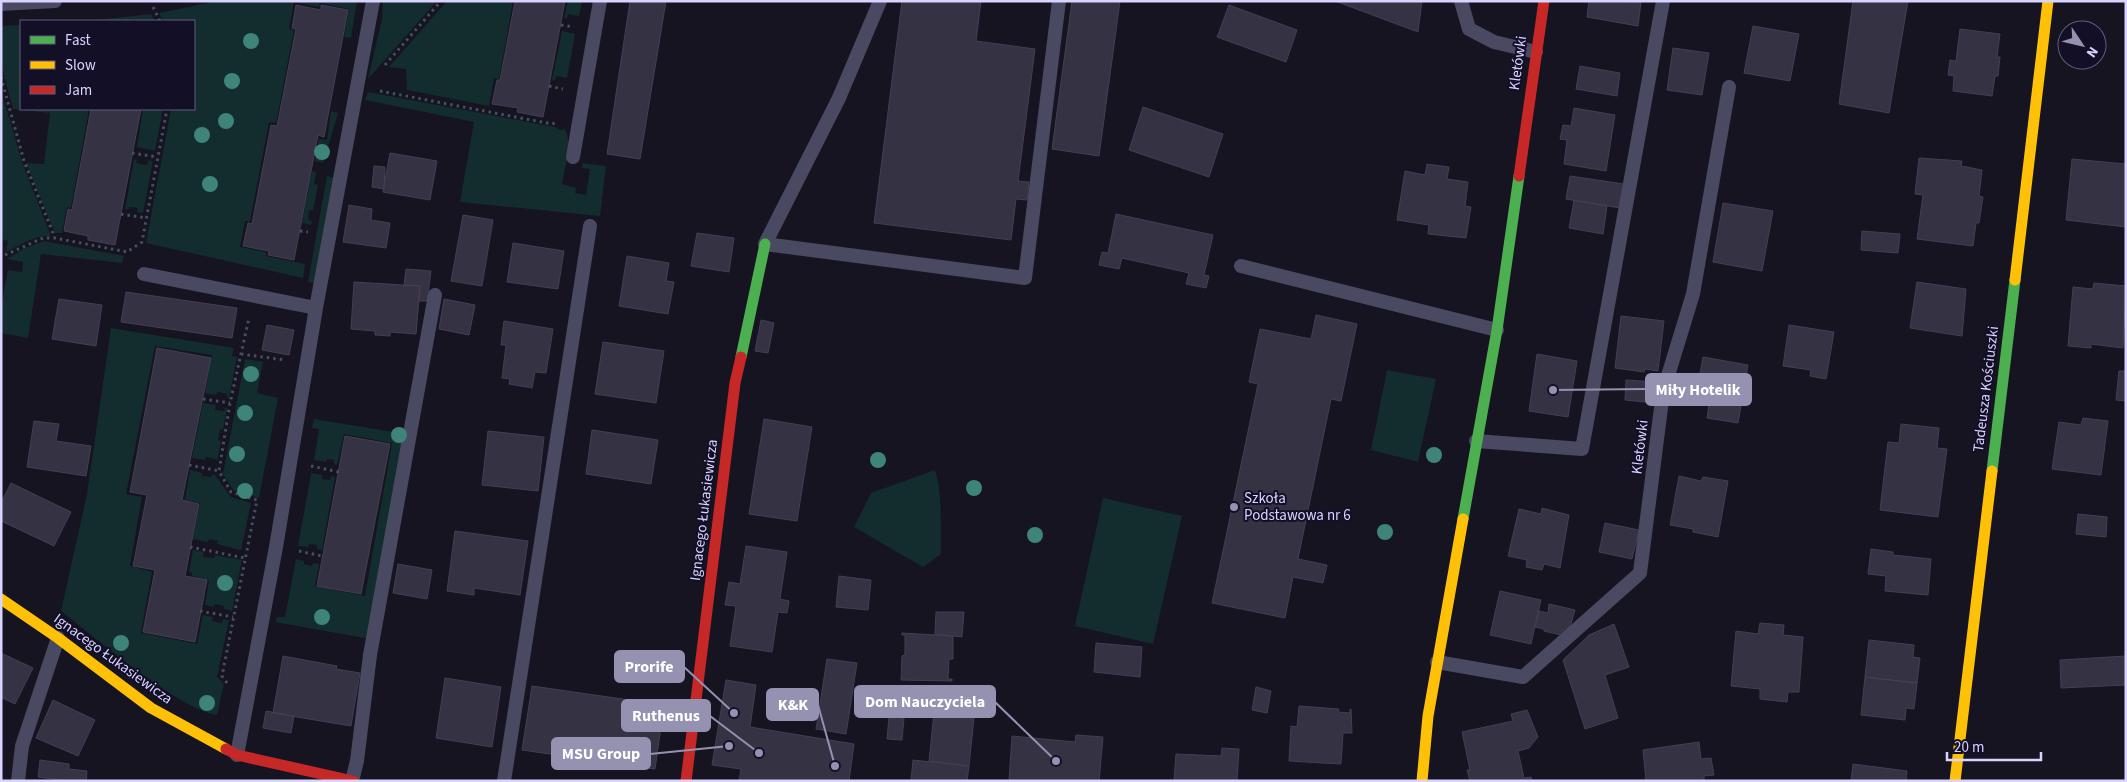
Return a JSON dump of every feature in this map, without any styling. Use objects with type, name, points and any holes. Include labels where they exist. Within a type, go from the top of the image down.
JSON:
[{"type":"street","name":"Kletówki","points":[[1422,781],[1428,716],[1497,330],[1544,1]]},
{"type":"street","name":"Tadeusza Kościuszki","points":[[1955,781],[2048,1]]},
{"type":"street","name":"Ignacego Łukasiewicza","points":[[686,781],[735,383],[765,244]]},
{"type":"street","name":"Ignacego Łukasiewicza","points":[[1,599],[58,638],[151,708],[237,755],[353,781]]},
{"type":"lane","points":[[1,4],[38,4],[55,1]]},
{"type":"lane","points":[[237,755],[276,547],[316,308],[373,1]]},
{"type":"lane","points":[[573,158],[600,1]]},
{"type":"lane","points":[[880,1],[839,98],[765,244],[1025,278],[1059,1]]},
{"type":"lane","points":[[1461,1],[1469,29],[1494,42],[1536,52]]},
{"type":"lane","points":[[1476,441],[1582,449],[1663,1]]},
{"type":"lane","name":"Kletówki","points":[[1437,662],[1523,677],[1640,573],[1663,392],[1693,294],[1729,87]]},
{"type":"lane","points":[[504,781],[590,226]]},
{"type":"lane","points":[[1241,266],[1497,330]]},
{"type":"lane","points":[[144,274],[316,308]]},
{"type":"lane","points":[[353,781],[370,656],[435,295]]},
{"type":"lane","points":[[18,781],[22,746],[58,638]]},
{"type":"path","points":[[380,71],[441,1]]},
{"type":"path","points":[[153,7],[160,20]]},
{"type":"path","points":[[1,77],[24,161],[55,238]]},
{"type":"path","points":[[376,90],[552,124],[559,122]]},
{"type":"path","points":[[5,255],[43,238],[55,238],[127,252],[142,242],[166,110]]},
{"type":"path","points":[[132,153],[157,157]]},
{"type":"path","points":[[121,214],[146,218]]},
{"type":"path","points":[[226,692],[228,683],[222,676],[257,500],[231,492],[218,471],[230,403],[254,296]]},
{"type":"path","points":[[241,354],[307,363]]},
{"type":"path","points":[[203,399],[230,403]]},
{"type":"path","points":[[189,466],[218,471]]},
{"type":"path","points":[[312,466],[339,472]]},
{"type":"path","points":[[190,547],[245,558]]},
{"type":"path","points":[[294,550],[322,556]]},
{"type":"path","points":[[200,611],[234,617]]},
{"type":"green space","points":[[217,1],[357,1],[351,38],[344,37],[349,9],[320,3],[319,7],[294,2],[289,29],[294,30],[276,123],[269,122],[250,222],[245,221],[240,247],[266,252],[266,256],[305,264],[303,278],[146,243],[171,110],[195,110],[195,20],[162,20],[159,13]]},
{"type":"green space","points":[[383,1],[437,1],[368,79],[382,19]]},
{"type":"green space","points":[[447,1],[513,1],[499,79],[494,78],[489,106],[407,90],[406,69],[389,67]]},
{"type":"green space","points":[[568,1],[582,1],[579,16],[568,14],[567,18],[564,18]]},
{"type":"green space","points":[[151,14],[154,20],[96,20]]},
{"type":"green space","points":[[20,25],[20,110],[13,109],[1,65],[1,26]]},
{"type":"green space","points":[[562,31],[575,34],[567,78],[556,76],[555,80],[552,80]]},
{"type":"green space","points":[[1,90],[22,162],[51,236],[33,239],[6,252],[8,241],[1,239]]},
{"type":"green space","points":[[368,92],[555,127],[560,130],[565,129],[568,149],[562,184],[576,188],[575,193],[586,195],[590,169],[582,168],[582,163],[606,166],[600,216],[460,202],[474,122],[365,100]]},
{"type":"green space","points":[[22,110],[89,110],[71,208],[67,207],[62,233],[55,233],[26,163],[44,164],[50,113]]},
{"type":"green space","points":[[143,110],[163,110],[155,151],[137,147]]},
{"type":"green space","points":[[331,111],[338,113],[323,163],[315,161],[319,139],[327,140]]},
{"type":"green space","points":[[134,159],[137,160],[136,163],[147,165],[148,160],[153,161],[143,213],[137,212],[138,208],[129,207],[129,209],[125,209]]},
{"type":"green space","points":[[312,171],[316,172],[314,184],[318,185],[313,210],[309,210],[308,220],[312,221],[311,225],[302,223]]},
{"type":"green space","points":[[327,176],[336,178],[317,284],[308,282]]},
{"type":"green space","points":[[44,241],[124,256],[122,263],[41,254],[28,338],[1,333],[1,307],[8,270],[22,272],[23,262],[7,259],[25,248]]},
{"type":"green space","points":[[111,328],[234,348],[232,356],[237,357],[229,398],[227,394],[218,392],[216,395],[205,393],[212,355],[155,346],[126,494],[142,497],[130,566],[152,572],[141,633],[197,644],[203,615],[213,617],[212,621],[222,623],[223,619],[229,620],[217,677],[224,684],[217,715],[200,710],[159,686],[61,611],[87,494]]},
{"type":"green space","points":[[245,359],[263,362],[257,393],[278,398],[259,498],[234,491],[223,474]]},
{"type":"green space","points":[[1387,370],[1436,379],[1418,462],[1371,450]]},
{"type":"green space","points":[[203,403],[216,405],[215,410],[224,411],[227,408],[223,430],[220,429],[218,440],[221,441],[217,462],[216,459],[206,457],[205,460],[192,458]]},
{"type":"green space","points":[[314,419],[405,434],[370,639],[275,622],[277,617],[285,617],[296,559],[312,566],[313,563],[319,564],[315,586],[365,596],[392,443],[344,434],[337,465],[334,464],[334,460],[327,459],[326,462],[314,460],[319,429],[312,428]]},
{"type":"green space","points":[[190,470],[202,473],[202,476],[211,477],[212,474],[215,475],[231,497],[251,503],[241,550],[217,544],[218,541],[209,539],[208,542],[193,539],[200,503],[185,500]]},
{"type":"green space","points":[[935,470],[940,501],[941,554],[923,567],[854,527],[871,493]]},
{"type":"green space","points":[[311,473],[322,475],[322,479],[330,480],[331,476],[335,477],[322,550],[317,549],[317,545],[309,544],[308,547],[298,546]]},
{"type":"green space","points":[[1103,498],[1182,516],[1153,644],[1075,626]]},
{"type":"green space","points":[[193,550],[203,552],[203,557],[214,558],[215,555],[242,560],[232,611],[224,609],[224,606],[215,604],[214,607],[205,605],[209,580],[192,576],[192,573],[189,572]]},
{"type":"building","points":[[515,1],[565,1],[543,117],[517,112],[518,108],[492,104],[497,80],[500,80]]},
{"type":"building","points":[[630,1],[666,1],[640,159],[607,154]]},
{"type":"building","points":[[902,1],[981,1],[976,41],[1035,49],[1018,181],[1029,182],[1027,200],[1016,199],[1011,240],[874,223]]},
{"type":"building","points":[[1072,1],[1120,1],[1099,156],[1052,149]]},
{"type":"building","points":[[1335,1],[1422,1],[1418,32]]},
{"type":"building","points":[[1589,1],[1641,2],[1638,26],[1587,17]]},
{"type":"building","points":[[1853,1],[1908,1],[1889,113],[1839,104]]},
{"type":"building","points":[[296,5],[321,10],[321,5],[348,10],[324,137],[318,135],[294,260],[268,255],[269,251],[243,246],[248,223],[252,224],[271,125],[277,126],[296,29],[292,28]]},
{"type":"building","points":[[1229,5],[1297,30],[1286,62],[1217,37]]},
{"type":"building","points":[[1753,26],[1799,34],[1790,81],[1744,73]]},
{"type":"building","points":[[1960,29],[2000,34],[1997,57],[2000,57],[1998,76],[1995,76],[1992,96],[1953,91],[1954,76],[1948,75],[1950,60],[1956,61]]},
{"type":"building","points":[[1673,48],[1709,53],[1702,95],[1667,90]]},
{"type":"building","points":[[1580,66],[1620,73],[1617,96],[1576,89]]},
{"type":"building","points":[[1143,107],[1223,134],[1209,177],[1129,150]]},
{"type":"building","points":[[1574,108],[1615,115],[1606,171],[1564,164],[1567,140],[1560,139],[1563,125],[1571,126]]},
{"type":"building","points":[[91,110],[141,110],[115,245],[88,240],[88,236],[64,231],[68,209],[72,210]]},
{"type":"building","points":[[390,153],[437,161],[430,200],[383,192]]},
{"type":"building","points":[[1919,158],[1962,161],[1961,166],[1982,170],[1979,196],[1983,197],[1979,223],[1976,223],[1973,246],[1917,239],[1923,195],[1915,194]]},
{"type":"building","points":[[2072,159],[2126,164],[2126,227],[2066,220]]},
{"type":"building","points":[[1427,164],[1449,167],[1447,179],[1468,182],[1465,206],[1471,207],[1466,238],[1428,234],[1429,225],[1397,220],[1405,171],[1425,175]]},
{"type":"building","points":[[374,166],[385,167],[384,189],[372,187]]},
{"type":"building","points":[[1570,176],[1624,184],[1620,208],[1566,199]]},
{"type":"building","points":[[1574,200],[1607,206],[1603,234],[1569,228]]},
{"type":"building","points":[[1723,203],[1773,211],[1762,271],[1713,262]]},
{"type":"building","points":[[349,205],[372,209],[371,220],[390,223],[386,248],[343,242]]},
{"type":"building","points":[[1116,214],[1213,235],[1204,275],[1209,276],[1206,288],[1186,284],[1189,273],[1122,258],[1119,269],[1099,265],[1102,252],[1108,253]]},
{"type":"building","points":[[463,215],[493,220],[482,286],[451,281]]},
{"type":"building","points":[[1862,231],[1900,234],[1898,253],[1861,250]]},
{"type":"building","points":[[697,233],[734,238],[729,272],[691,266]]},
{"type":"building","points":[[513,243],[564,251],[558,289],[507,282]]},
{"type":"building","points":[[627,256],[669,263],[666,281],[674,282],[668,314],[619,306]]},
{"type":"building","points":[[406,269],[431,271],[427,301],[419,301],[420,286],[404,285]]},
{"type":"building","points":[[354,282],[420,286],[416,334],[390,332],[390,336],[375,335],[375,331],[351,329]]},
{"type":"building","points":[[1917,282],[1966,289],[1962,336],[1910,328]]},
{"type":"building","points":[[2094,283],[2126,286],[2123,348],[2091,344],[2091,348],[2068,346],[2073,287],[2093,289]]},
{"type":"building","points":[[126,292],[237,308],[232,338],[121,322]]},
{"type":"building","points":[[59,299],[102,305],[96,346],[52,339]]},
{"type":"building","points":[[444,299],[475,305],[469,335],[439,329]]},
{"type":"building","points":[[1316,315],[1357,324],[1341,401],[1331,399],[1298,559],[1327,565],[1323,583],[1293,577],[1285,618],[1212,603],[1258,384],[1249,382],[1260,329],[1311,339]]},
{"type":"building","points":[[1621,316],[1664,321],[1658,371],[1645,369],[1644,372],[1615,368]]},
{"type":"building","points":[[761,320],[774,323],[768,353],[755,351]]},
{"type":"building","points":[[504,321],[553,329],[546,373],[535,372],[532,388],[509,384],[510,379],[502,378],[506,345],[501,345]]},
{"type":"building","points":[[267,325],[294,330],[289,355],[262,350]]},
{"type":"building","points":[[1789,325],[1834,332],[1826,379],[1810,376],[1811,370],[1783,366]]},
{"type":"building","points":[[603,342],[664,351],[656,403],[595,394]]},
{"type":"building","points":[[157,348],[211,358],[182,500],[199,504],[185,576],[207,580],[195,642],[143,632],[155,570],[133,566],[147,495],[130,492]]},
{"type":"building","points":[[1537,354],[1577,361],[1568,417],[1529,411]]},
{"type":"building","points":[[1703,357],[1748,365],[1738,423],[1707,418],[1709,404],[1695,401]]},
{"type":"building","points":[[2119,371],[2126,371],[2126,401],[2116,400]]},
{"type":"building","points":[[1626,380],[1656,382],[1655,403],[1625,400]]},
{"type":"building","points":[[2083,418],[2108,421],[2101,475],[2052,469],[2059,422],[2081,425]]},
{"type":"building","points":[[764,419],[812,427],[797,521],[749,514]]},
{"type":"building","points":[[34,421],[59,424],[56,441],[91,446],[86,476],[27,467]]},
{"type":"building","points":[[1901,424],[1939,428],[1937,448],[1947,449],[1938,517],[1880,510],[1888,442],[1899,443]]},
{"type":"building","points":[[592,430],[658,440],[651,484],[586,474]]},
{"type":"building","points":[[488,431],[544,437],[538,491],[482,485]]},
{"type":"building","points":[[345,436],[390,444],[361,594],[317,586]]},
{"type":"building","points":[[1679,476],[1701,481],[1703,477],[1728,481],[1718,537],[1693,532],[1693,529],[1670,525]]},
{"type":"building","points":[[11,483],[71,512],[54,546],[1,521],[1,503]]},
{"type":"building","points":[[1542,508],[1569,515],[1560,568],[1544,564],[1542,570],[1526,567],[1527,560],[1508,556],[1519,509],[1541,514]]},
{"type":"building","points":[[2078,514],[2107,517],[2106,537],[2076,534]]},
{"type":"building","points":[[1605,523],[1639,530],[1632,559],[1599,552]]},
{"type":"building","points":[[455,531],[528,541],[520,595],[474,588],[474,595],[447,591]]},
{"type":"building","points":[[746,546],[787,552],[780,599],[789,601],[787,613],[778,612],[772,652],[730,646],[736,606],[725,605],[729,582],[740,584]]},
{"type":"building","points":[[1871,549],[1893,552],[1893,555],[1931,559],[1928,595],[1885,591],[1886,576],[1868,574]]},
{"type":"building","points":[[398,564],[432,570],[427,599],[393,593]]},
{"type":"building","points":[[839,576],[871,580],[868,610],[836,607]]},
{"type":"building","points":[[1500,591],[1541,600],[1531,644],[1490,635]]},
{"type":"building","points":[[1549,604],[1575,610],[1570,627],[1561,635],[1535,627],[1539,611],[1548,613]]},
{"type":"building","points":[[936,612],[964,612],[962,637],[935,634]]},
{"type":"building","points":[[1760,623],[1784,625],[1783,635],[1803,637],[1799,692],[1788,692],[1787,702],[1760,699],[1760,689],[1731,686],[1736,631],[1758,634]]},
{"type":"building","points":[[1614,624],[1629,667],[1605,675],[1618,718],[1585,729],[1563,660],[1589,635]]},
{"type":"building","points":[[902,633],[953,636],[953,659],[949,659],[948,679],[952,679],[952,681],[901,680],[902,656],[905,655],[905,635],[902,635]]},
{"type":"building","points":[[1869,640],[1914,645],[1913,657],[1920,658],[1917,683],[1865,677]]},
{"type":"building","points":[[1096,643],[1142,647],[1140,677],[1094,672]]},
{"type":"building","points":[[1,653],[33,668],[15,704],[2,698],[1,701]]},
{"type":"building","points":[[283,656],[337,666],[336,669],[360,673],[351,726],[273,713]]},
{"type":"building","points":[[2126,656],[2126,685],[2061,688],[2060,660]]},
{"type":"building","points":[[827,659],[857,663],[846,734],[816,729]]},
{"type":"building","points":[[1865,677],[1917,683],[1914,709],[1906,708],[1905,720],[1861,715]]},
{"type":"building","points":[[445,678],[501,687],[492,747],[436,738]]},
{"type":"building","points":[[726,680],[756,685],[750,727],[854,744],[849,781],[739,781],[741,769],[712,765]]},
{"type":"building","points":[[532,686],[664,705],[655,769],[522,750]]},
{"type":"building","points":[[1256,687],[1271,691],[1267,713],[1252,710]]},
{"type":"building","points":[[53,700],[95,720],[78,756],[36,738]]},
{"type":"building","points":[[1299,706],[1339,709],[1338,712],[1350,713],[1351,709],[1352,733],[1343,733],[1341,764],[1289,761],[1291,726],[1297,727]]},
{"type":"building","points":[[1527,710],[1538,737],[1529,748],[1518,751],[1524,778],[1531,777],[1532,781],[1470,781],[1467,770],[1470,770],[1462,732],[1513,721],[1511,714]]},
{"type":"building","points":[[266,711],[294,716],[291,733],[263,728]]},
{"type":"building","points":[[934,713],[974,718],[969,766],[929,761]]},
{"type":"building","points":[[889,717],[904,718],[902,740],[887,739]]},
{"type":"building","points":[[1076,735],[1103,737],[1099,781],[1009,781],[1012,736],[1075,742]]},
{"type":"building","points":[[1699,742],[1701,759],[1711,758],[1714,775],[1704,776],[1704,781],[1646,781],[1643,750]]},
{"type":"building","points":[[1222,748],[1239,749],[1237,781],[1174,781],[1176,754],[1221,756]]},
{"type":"building","points":[[40,760],[69,764],[69,769],[87,771],[86,781],[67,781],[38,777]]},
{"type":"building","points":[[913,760],[969,766],[967,781],[911,781]]},
{"type":"building","points":[[1853,764],[1907,771],[1906,781],[1851,781]]},
{"type":"traffic: fast","points":[[1463,519],[1497,330],[1519,176]]},
{"type":"traffic: fast","points":[[741,357],[765,244]]},
{"type":"traffic: fast","points":[[1992,471],[2015,280]]},
{"type":"traffic: slow","points":[[2015,280],[2048,1]]},
{"type":"traffic: slow","points":[[1955,781],[1992,471]]},
{"type":"traffic: slow","points":[[1422,781],[1428,716],[1463,519]]},
{"type":"traffic: slow","points":[[1,599],[58,638],[151,708],[226,749]]},
{"type":"traffic: jam","points":[[1519,176],[1544,1]]},
{"type":"traffic: jam","points":[[686,781],[735,383],[741,357]]},
{"type":"traffic: jam","points":[[226,749],[237,755],[353,781]]},
{"type":"place","name":"Miły Hotelik","points":[[1553,390]]},
{"type":"place","name":"Szkoła Podstawowa nr 6","points":[[1234,507]]},
{"type":"place","name":"Prorife","points":[[734,713]]},
{"type":"place","name":"MSU Group","points":[[729,746]]},
{"type":"place","name":"Ruthenus","points":[[759,753]]},
{"type":"place","name":"Dom Nauczyciela","points":[[1056,761]]},
{"type":"place","name":"K&K","points":[[835,766]]}]
